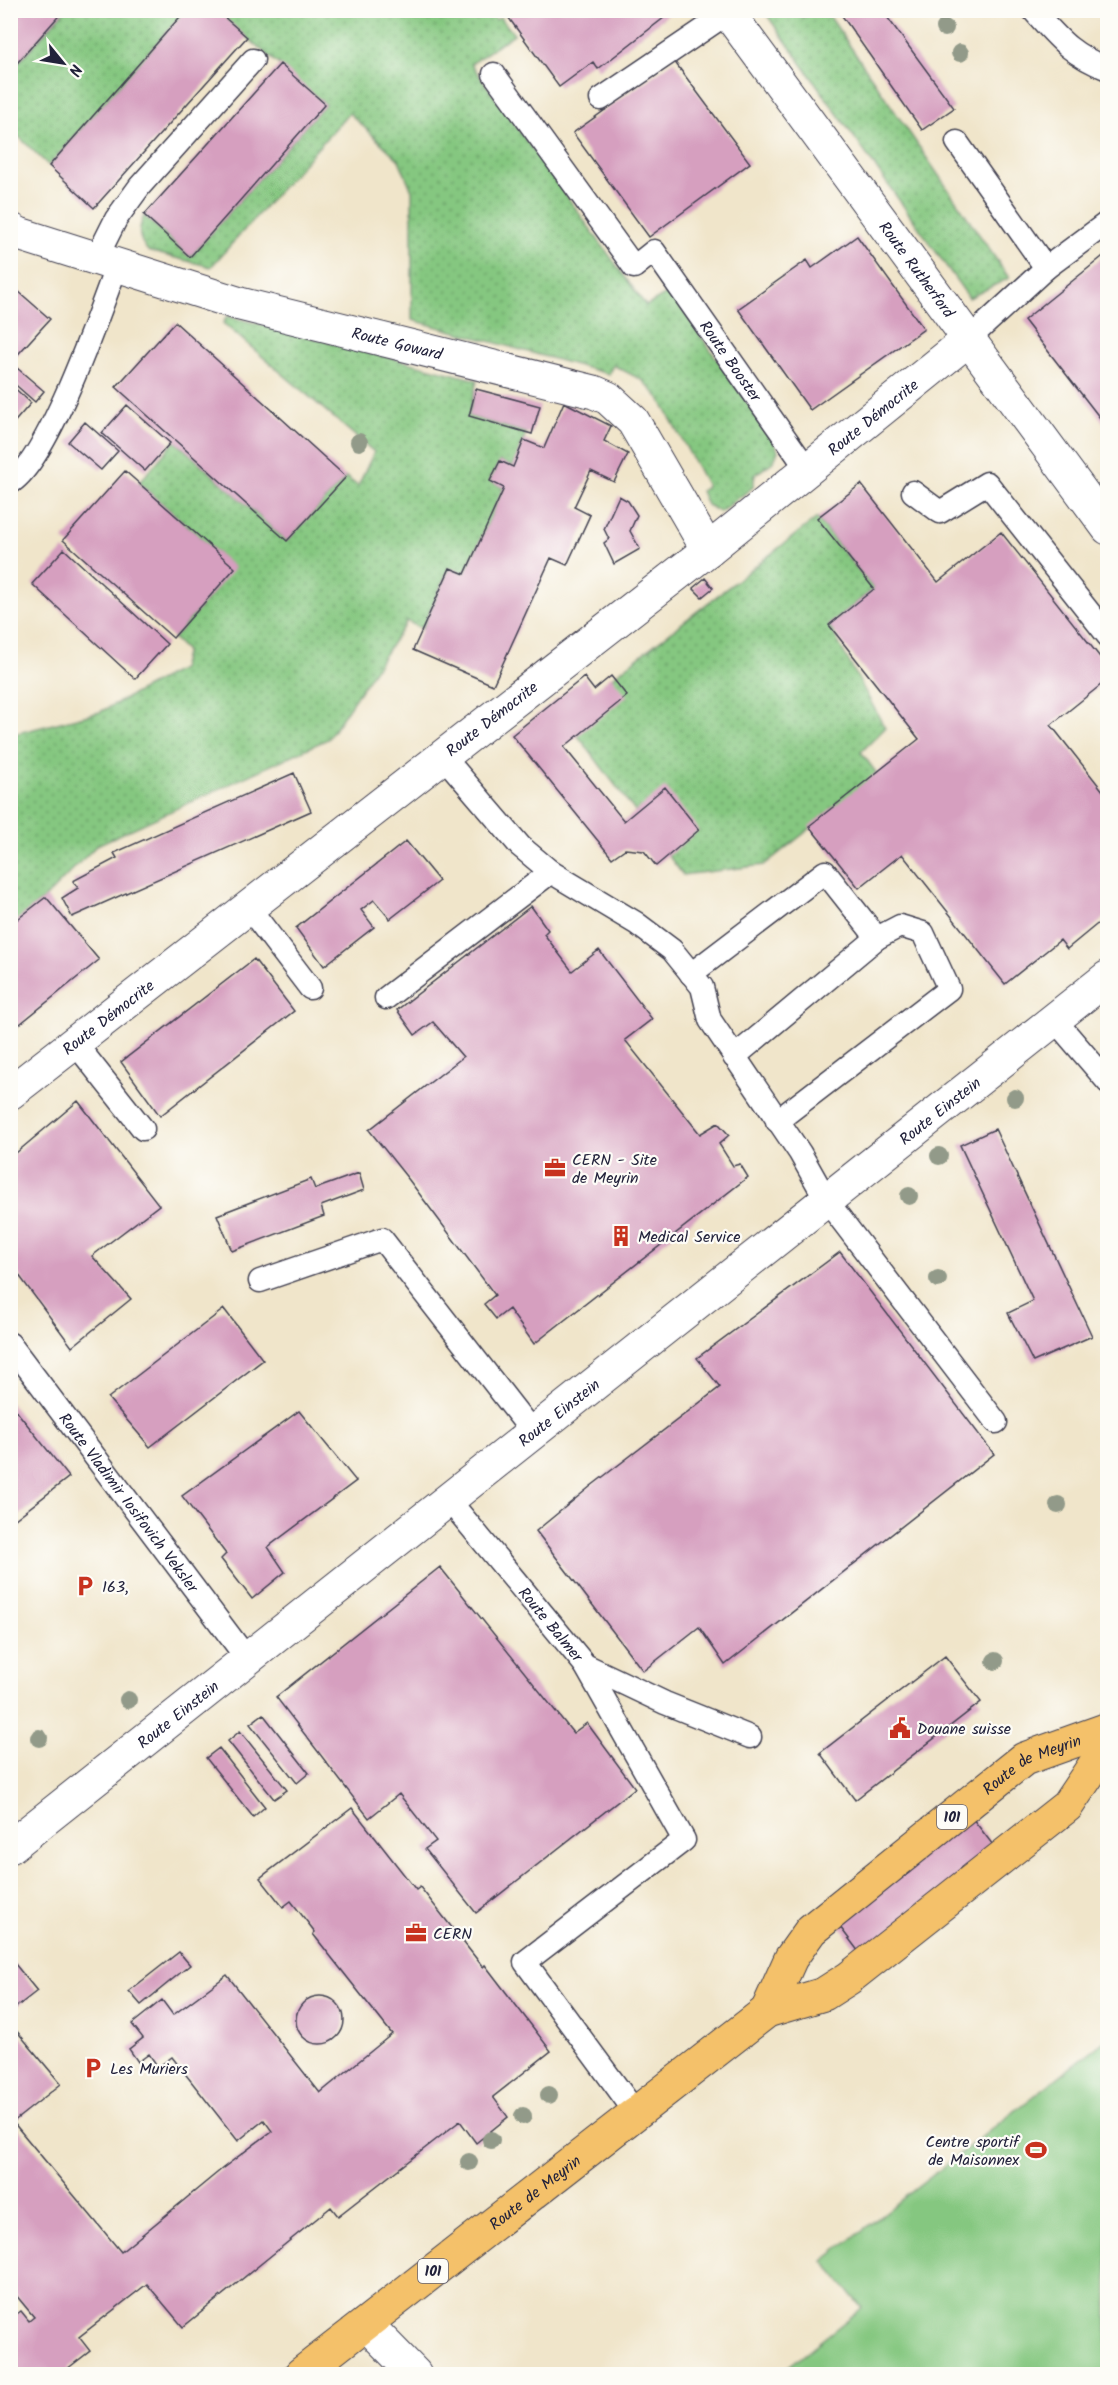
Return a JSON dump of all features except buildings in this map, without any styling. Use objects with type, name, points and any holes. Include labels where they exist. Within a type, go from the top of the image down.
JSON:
[{"type":"main road","name":"Route de Meyrin","points":[[767,2011],[791,1958],[810,1930],[1024,1759],[1107,1729]]},
{"type":"main road","name":"Route de Meyrin","points":[[301,2374],[767,2011],[824,1994],[849,1978],[1067,1806],[1107,1745]]},
{"type":"street","name":"Route Rutherford","points":[[727,12],[1107,528]]},
{"type":"street","name":"Route Goward","points":[[10,229],[19,234],[240,304],[594,392],[608,398],[633,421],[708,550]]},
{"type":"street","name":"Route Démocrite","points":[[10,1093],[708,550],[969,339]]},
{"type":"street","name":"Route Einstein","points":[[10,1847],[1107,977]]},
{"type":"street","points":[[366,2324],[415,2374]]},
{"type":"lane","points":[[1033,10],[1065,46],[1107,69]]},
{"type":"lane","points":[[601,99],[727,12]]},
{"type":"lane","points":[[10,483],[18,479],[39,447],[65,398],[106,262],[116,219],[140,186],[253,60]]},
{"type":"lane","name":"Route Booster","points":[[494,74],[634,267],[654,251],[807,469]]},
{"type":"lane","points":[[957,142],[1046,268]]},
{"type":"lane","points":[[969,339],[1046,268],[1107,222]]},
{"type":"lane","points":[[913,492],[940,512],[987,483],[1107,636]]},
{"type":"lane","points":[[443,756],[520,846],[551,872],[645,930],[672,950],[702,987],[710,1020],[800,1153],[827,1201],[996,1422]]},
{"type":"lane","points":[[386,998],[551,872]]},
{"type":"lane","points":[[691,974],[825,872],[877,938]]},
{"type":"lane","points":[[249,908],[310,988]]},
{"type":"lane","points":[[734,1057],[877,938],[900,926],[923,933],[949,989],[777,1121]]},
{"type":"lane","points":[[1054,1019],[1107,1082]]},
{"type":"lane","points":[[75,1043],[143,1129]]},
{"type":"lane","points":[[260,1281],[382,1239],[533,1433]]},
{"type":"lane","name":"Route Vladimir Iosifovich Veksler","points":[[10,1344],[248,1660]]},
{"type":"lane","name":"Route Balmer","points":[[448,1499],[585,1665],[665,1703],[750,1737]]},
{"type":"lane","points":[[585,1665],[684,1840],[525,1962],[636,2113]]},
{"type":"green space","points":[[64,11],[186,11],[49,166],[11,129],[11,71]]},
{"type":"green space","points":[[216,11],[490,11],[496,20],[500,17],[514,34],[471,64],[646,306],[670,292],[773,439],[778,451],[774,461],[755,475],[753,487],[720,512],[707,505],[701,491],[707,486],[660,399],[642,380],[613,365],[609,374],[412,320],[412,191],[399,160],[349,113],[211,267],[148,251],[140,234],[144,215],[190,257],[325,104]]},
{"type":"green space","points":[[764,11],[796,11],[803,18],[810,11],[826,11],[1009,278],[969,298]]},
{"type":"green space","points":[[227,316],[477,380],[469,416],[526,433],[513,467],[500,461],[490,481],[504,488],[465,574],[449,568],[422,629],[407,621],[328,739],[97,845],[46,897],[11,925],[10,735],[100,712],[181,669],[186,651],[173,638],[234,568],[139,483],[175,441],[287,541],[346,477],[358,486],[374,452],[223,323]]},
{"type":"green space","points":[[817,518],[874,589],[829,625],[885,728],[861,752],[878,775],[764,865],[683,875],[563,716]]},
{"type":"green space","name":"Centre sportif de Maisonnex","points":[[1107,2039],[1107,2374],[779,2374],[862,2308],[823,2261]]},
{"type":"place","name":"CERN - Site de Meyrin","points":[[555,1168]]},
{"type":"place","name":"Medical Service","points":[[621,1236]]},
{"type":"place","name":"163,","points":[[85,1586]]},
{"type":"place","name":"Douane suisse","points":[[900,1728]]},
{"type":"place","name":"CERN","points":[[416,1933]]},
{"type":"place","name":"Les Muriers","points":[[93,2068]]},
{"type":"place","name":"Centre sportif de Maisonnex","points":[[1036,2150]]}]
